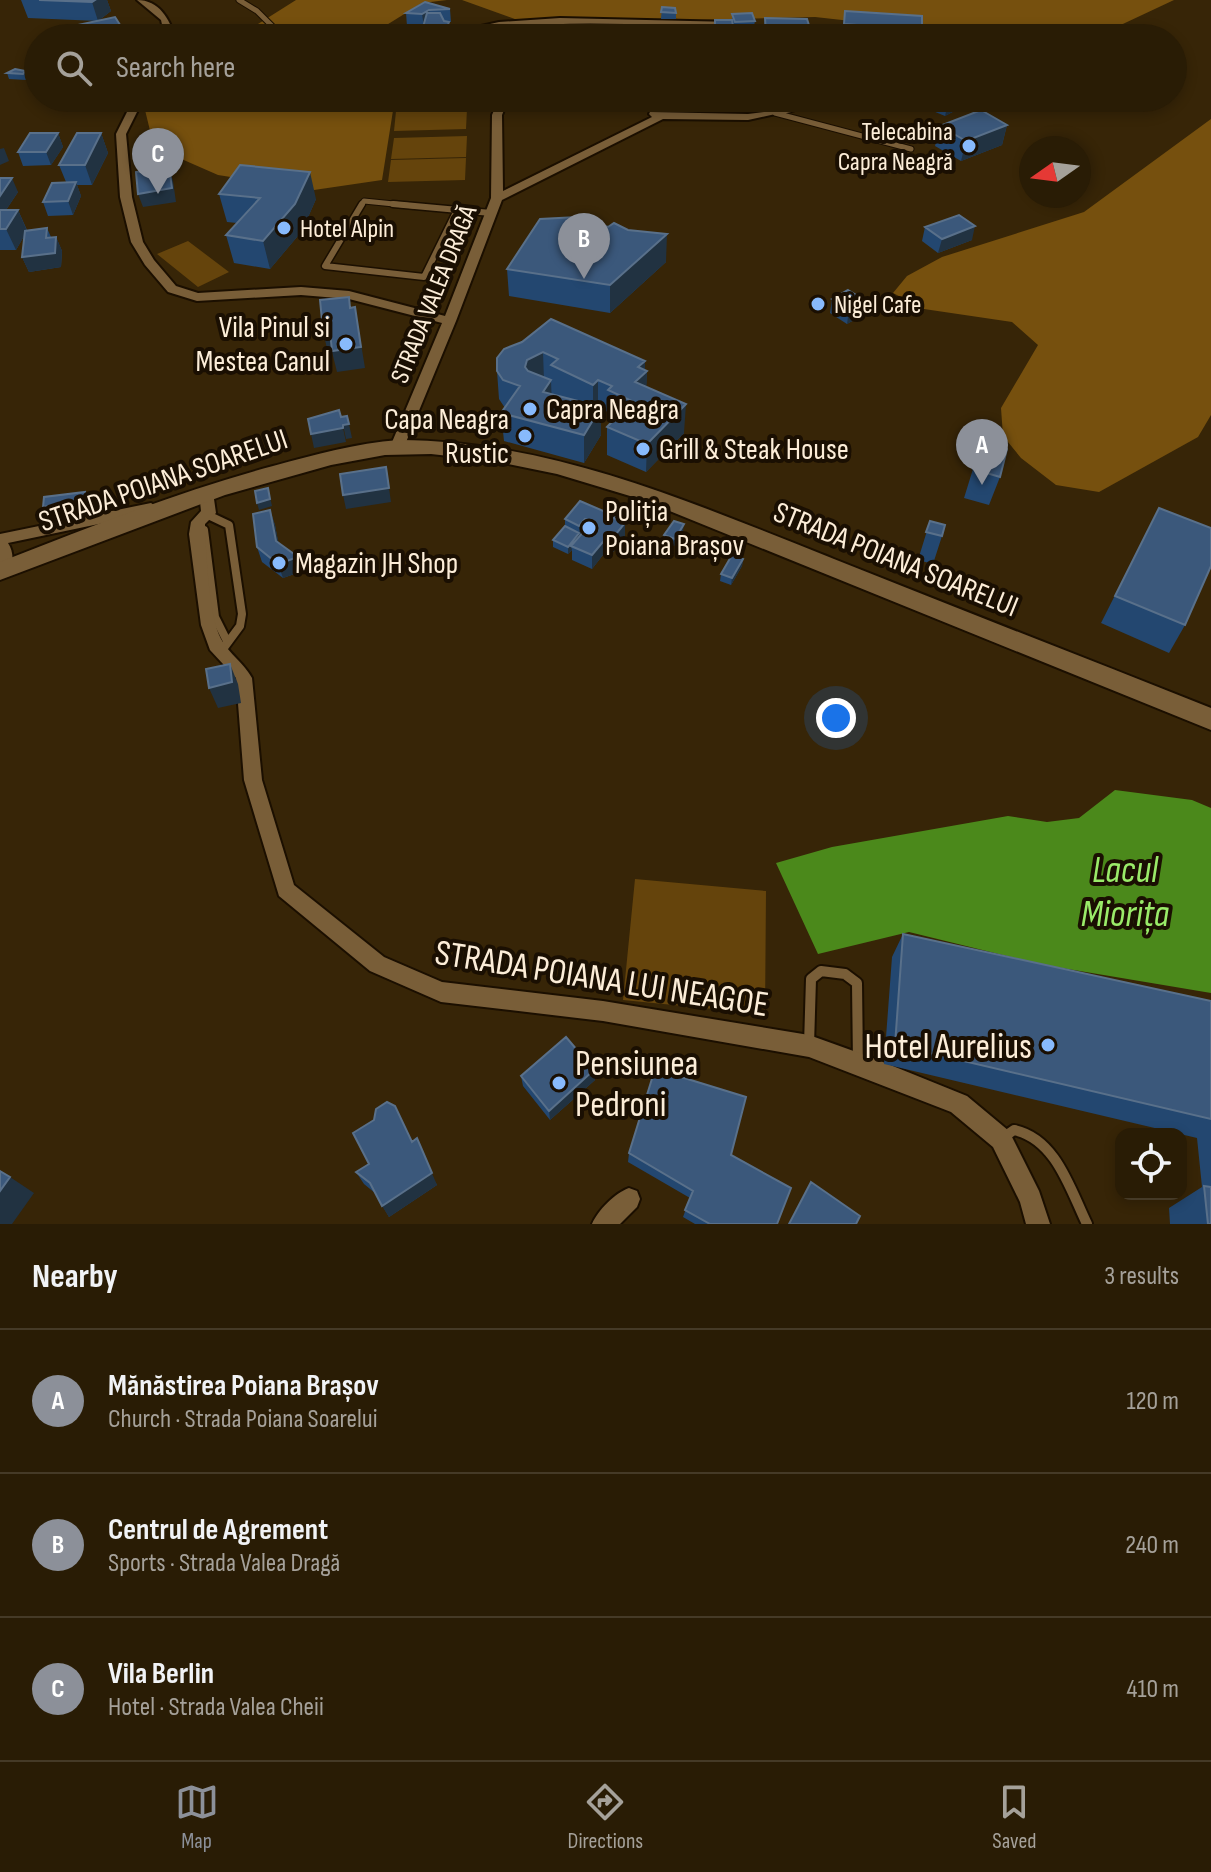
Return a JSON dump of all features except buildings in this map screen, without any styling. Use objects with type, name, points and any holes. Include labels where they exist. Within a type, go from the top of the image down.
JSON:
[{"type":"street","points":[[141,0],[157,12],[165,24]]},
{"type":"street","points":[[524,24],[560,21],[703,24]]},
{"type":"street","points":[[132,112],[121,134],[126,197],[137,242],[172,289],[197,297],[301,291],[349,295],[450,321]]},
{"type":"street","name":"STRADA VALEA DRAGĂ","points":[[397,447],[497,198],[497,112]]},
{"type":"street","points":[[497,198],[661,116],[656,112]]},
{"type":"street","name":"STRADA VALEA DRAGĂ","points":[[661,116],[748,117],[758,112]]},
{"type":"street","points":[[495,176],[513,181],[531,180]]},
{"type":"street","name":"STRADA POIANA SOARELUI","points":[[2,570],[168,505],[208,507],[324,460],[397,447],[499,454],[591,474],[648,494],[1211,719]]},
{"type":"street","points":[[2,570],[5,551],[0,541],[168,505]]},
{"type":"street","name":"STRADA POIANA LUI NEAGOE","points":[[208,507],[198,522],[197,534],[208,615],[216,645],[225,645],[244,678],[253,780],[286,890],[377,964],[441,992],[603,1011],[809,1046],[959,1104],[1001,1139],[1031,1199],[1038,1224]]},
{"type":"street","points":[[604,1224],[629,1199]]},
{"type":"lane","points":[[156,0],[157,12]]},
{"type":"lane","points":[[239,0],[270,24]]},
{"type":"lane","points":[[790,112],[911,149]]},
{"type":"lane","points":[[457,210],[424,277],[325,266],[364,201],[491,213]]},
{"type":"lane","points":[[208,507],[229,525],[242,614],[240,626],[225,645]]},
{"type":"lane","points":[[809,1046],[811,979],[821,971],[845,974],[857,983],[858,1064]]},
{"type":"lane","points":[[1001,1139],[1014,1130],[1034,1134],[1049,1151],[1087,1224]]},
{"type":"shaded area","points":[[296,0],[447,0],[422,3],[388,24],[258,24]]},
{"type":"shaded area","points":[[462,0],[1174,0],[1123,24],[878,24],[815,17],[698,20],[698,24],[528,24]]},
{"type":"shaded area","points":[[145,112],[393,112],[382,180],[314,190],[218,175],[154,147]]},
{"type":"shaded area","points":[[396,112],[467,112],[466,129],[394,131]]},
{"type":"shaded area","points":[[1211,119],[1211,415],[1198,437],[1099,492],[1056,485],[1021,458],[1003,436],[1001,408],[1038,345],[1012,322],[924,309],[893,293],[907,276],[942,257],[1084,212]]},
{"type":"shaded area","points":[[467,136],[466,157],[391,159],[394,138]]},
{"type":"shaded area","points":[[466,158],[465,180],[388,182],[391,160]]},
{"type":"shaded area","points":[[188,241],[229,272],[198,287],[157,254]]},
{"type":"shaded area","points":[[635,879],[766,891],[765,1014],[623,1000]]},
{"type":"water","name":"Lacul Miorița","points":[[1115,790],[1192,800],[1211,808],[1211,993],[1044,965],[909,932],[818,954],[776,863],[832,847],[1008,816],[1047,822],[1079,818]]},
{"type":"place","name":"Telecabina Capra Neagră","points":[[969,146]]},
{"type":"place","name":"Vila Berlin","points":[[158,194]]},
{"type":"place","name":"Hotel Alpin","points":[[284,228]]},
{"type":"place","name":"Centrul de Agrement","points":[[584,279]]},
{"type":"place","name":"Nigel Cafe","points":[[818,304]]},
{"type":"place","name":"Vila Pinul si Mestea Canul","points":[[346,344]]},
{"type":"place","name":"Capra Neagra","points":[[530,409]]},
{"type":"place","name":"Capa Neagra Rustic","points":[[525,436]]},
{"type":"place","name":"Grill & Steak House","points":[[643,449]]},
{"type":"place","name":"Mănăstirea Poiana Brașov","points":[[982,485]]},
{"type":"place","name":"Poliția Poiana Brașov","points":[[589,528]]},
{"type":"place","name":"Magazin JH Shop","points":[[279,563]]},
{"type":"place","name":"Hotel Aurelius","points":[[1048,1045]]},
{"type":"place","name":"Pensiunea Pedroni","points":[[559,1083]]}]
